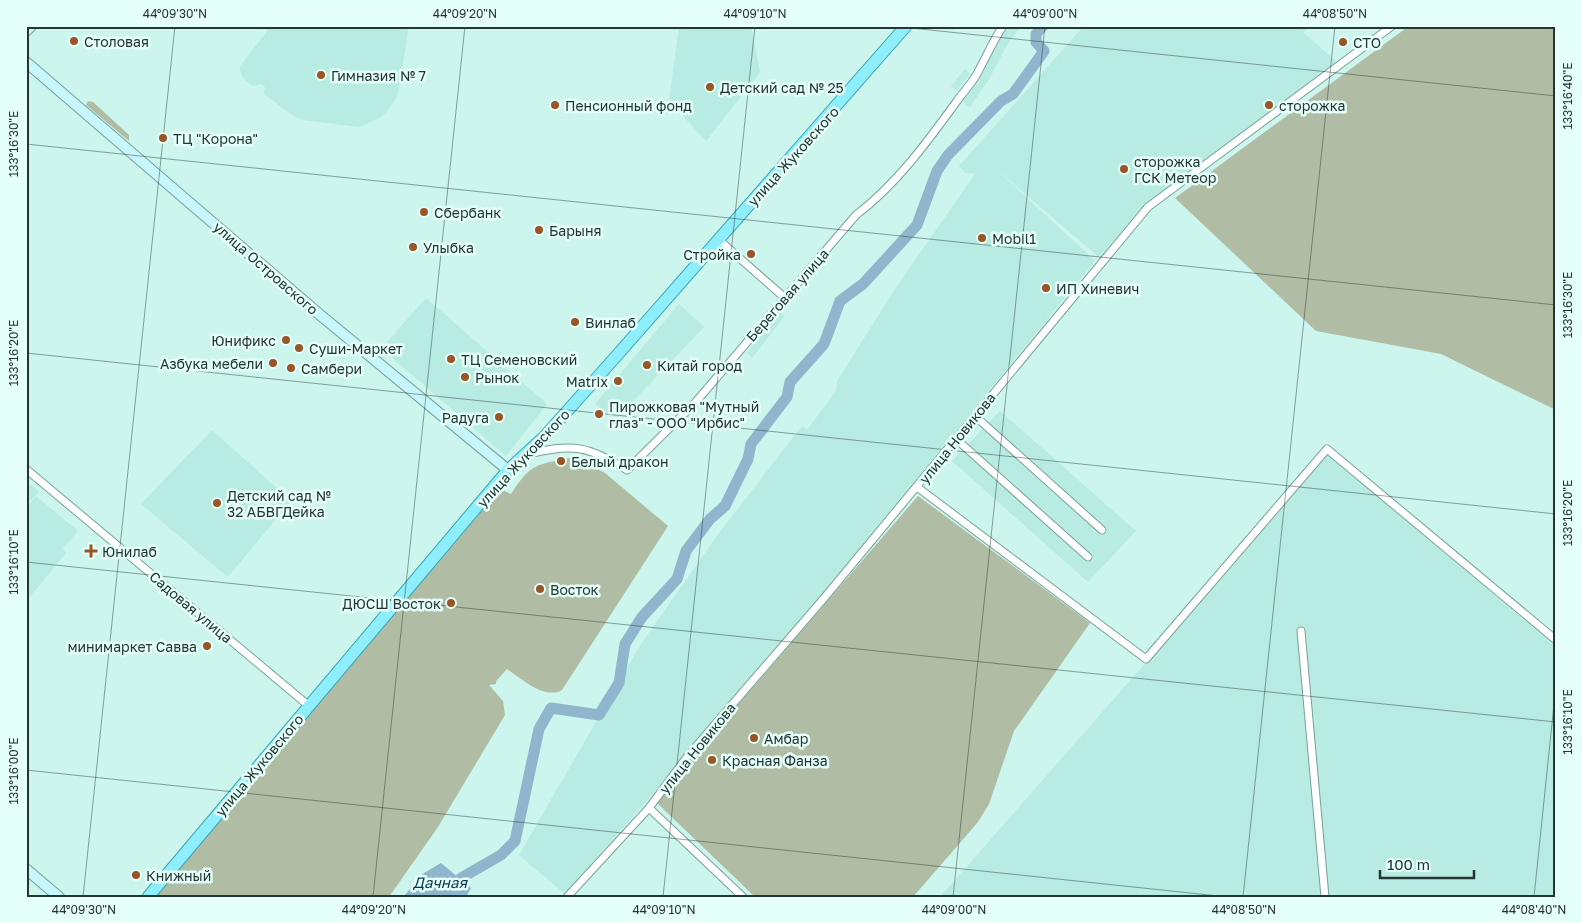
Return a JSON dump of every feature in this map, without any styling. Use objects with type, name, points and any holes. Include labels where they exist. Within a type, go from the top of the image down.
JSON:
[{"type":"main road","points":[[26,31],[30,26]]},
{"type":"main road","name":"улица Жуковского","points":[[148,897],[508,470],[545,436],[906,26]]},
{"type":"main road","name":"улица Островского","points":[[26,62],[319,314],[508,470]]},
{"type":"main road","points":[[26,869],[59,897]]},
{"type":"street","name":"Береговая улица","points":[[523,455],[558,447],[579,448],[598,453],[627,470],[694,404],[856,215],[876,201],[891,184],[944,120],[979,71],[990,46],[1003,26]]},
{"type":"street","name":"улица Новикова","points":[[567,897],[649,808],[687,757],[825,597],[1148,207],[1392,26]]},
{"type":"street","points":[[719,240],[785,298]]},
{"type":"street","points":[[975,416],[1102,530]]},
{"type":"street","points":[[956,439],[1088,557]]},
{"type":"street","points":[[917,487],[1146,659],[1327,450],[1556,640]]},
{"type":"street","name":"Садовая улица","points":[[26,469],[309,706]]},
{"type":"street","points":[[1301,631],[1325,897]]},
{"type":"street","points":[[649,808],[743,897]]},
{"type":"shaded area","name":"Гимназия № 7","points":[[271,26],[409,26],[398,94],[389,109],[381,117],[359,127],[303,120],[295,117],[264,94],[265,87],[261,84],[253,86],[243,78],[240,71],[240,66]]},
{"type":"shaded area","name":"Детский сад № 25","points":[[679,26],[751,26],[760,72],[706,141],[669,101]]},
{"type":"shaded area","points":[[1009,26],[1021,26],[1007,45],[990,78],[970,107],[961,101],[984,71],[999,38]]},
{"type":"shaded area","points":[[1084,26],[1309,26],[1303,32],[1339,64],[1148,205],[1101,259],[996,169],[1095,261],[902,497],[822,600],[565,894],[519,855],[641,644],[719,533],[802,426],[807,430],[836,391],[837,381],[895,289],[975,174],[965,173],[959,166]]},
{"type":"shaded area","points":[[965,69],[970,74],[956,91],[951,86]]},
{"type":"shaded area","name":"Рынок","points":[[426,298],[547,404],[506,456],[383,350],[386,343]]},
{"type":"shaded area","name":"Китай город","points":[[679,304],[704,327],[617,418],[607,413],[595,404]]},
{"type":"shaded area","points":[[779,312],[785,316],[752,358],[747,353]]},
{"type":"shaded area","points":[[1000,411],[1136,531],[1088,582],[952,461]]},
{"type":"shaded area","name":"Детский сад № 32 АБВГДейка","points":[[212,430],[291,501],[228,577],[141,504]]},
{"type":"shaded area","points":[[1328,455],[1556,647],[1556,897],[940,897]]},
{"type":"shaded area","points":[[26,481],[39,492],[26,505]]},
{"type":"shaded area","points":[[36,496],[78,531],[63,548],[66,553],[26,601],[26,508]]},
{"type":"green space","points":[[1409,26],[1556,26],[1556,410],[1441,354],[1316,331],[1175,198]]},
{"type":"green space","points":[[88,101],[93,102],[129,135],[129,141],[86,105]]},
{"type":"green space","points":[[569,458],[589,459],[589,464],[605,473],[668,526],[562,690],[548,692],[540,690],[507,669],[496,681],[496,684],[489,685],[503,701],[505,715],[438,827],[389,897],[155,897],[500,489],[511,494],[523,477],[535,467]]},
{"type":"green space","points":[[918,496],[1090,623],[1014,731],[989,804],[978,822],[913,897],[755,897],[655,801]]},
{"type":"water","name":"Дачная","points":[[441,863],[471,888],[466,897],[403,897],[424,873]]},
{"type":"waterway","points":[[451,897],[461,878],[501,855],[515,841],[539,729],[551,708],[599,715],[619,683],[625,644],[642,617],[677,579],[686,551],[710,519],[725,506],[748,459],[751,444],[787,397],[790,382],[824,344],[840,301],[863,284],[917,225],[937,171],[948,155],[1001,101],[1013,94],[1044,51],[1036,42],[1036,34],[1043,26]]},
{"type":"place","name":"Столовая","points":[[74,41]]},
{"type":"place","name":"СТО","points":[[1343,42]]},
{"type":"place","name":"Гимназия № 7","points":[[321,75]]},
{"type":"place","name":"Детский сад № 25","points":[[710,87]]},
{"type":"place","name":"Пенсионный фонд","points":[[555,105]]},
{"type":"place","name":"сторожка","points":[[1269,105]]},
{"type":"place","name":"ТЦ \"Корона\"","points":[[163,138]]},
{"type":"place","name":"сторожка ГСК Метеор","points":[[1124,169]]},
{"type":"place","name":"Сбербанк","points":[[424,212]]},
{"type":"place","name":"Барыня","points":[[539,230]]},
{"type":"place","name":"Mobil1","points":[[982,238]]},
{"type":"place","name":"Улыбка","points":[[413,247]]},
{"type":"place","name":"Стройка","points":[[751,254]]},
{"type":"place","name":"ИП Хиневич","points":[[1046,288]]},
{"type":"place","name":"Винлаб","points":[[575,322]]},
{"type":"place","name":"Юнификс","points":[[286,340]]},
{"type":"place","name":"Суши-Маркет","points":[[299,348]]},
{"type":"place","name":"ТЦ Семеновский","points":[[451,359]]},
{"type":"place","name":"Азбука мебели","points":[[273,363]]},
{"type":"place","name":"Китай город","points":[[647,365]]},
{"type":"place","name":"Самбери","points":[[291,368]]},
{"type":"place","name":"Рынок","points":[[465,377]]},
{"type":"place","name":"Matrix","points":[[618,381]]},
{"type":"place","name":"Пирожковая \"Мутный глаз\" - ООО \"Ирбис\"","points":[[599,414]]},
{"type":"place","name":"Радуга","points":[[499,417]]},
{"type":"place","name":"Белый дракон","points":[[561,461]]},
{"type":"place","name":"Детский сад № 32 АБВГДейка","points":[[217,503]]},
{"type":"place","name":"Юнилаб","points":[[91,551]]},
{"type":"place","name":"Восток","points":[[540,589]]},
{"type":"place","name":"ДЮСШ Восток","points":[[451,603]]},
{"type":"place","name":"минимаркет Савва","points":[[207,646]]},
{"type":"place","name":"Амбар","points":[[754,738]]},
{"type":"place","name":"Красная Фанза","points":[[712,760]]},
{"type":"place","name":"Книжный","points":[[136,875]]}]
